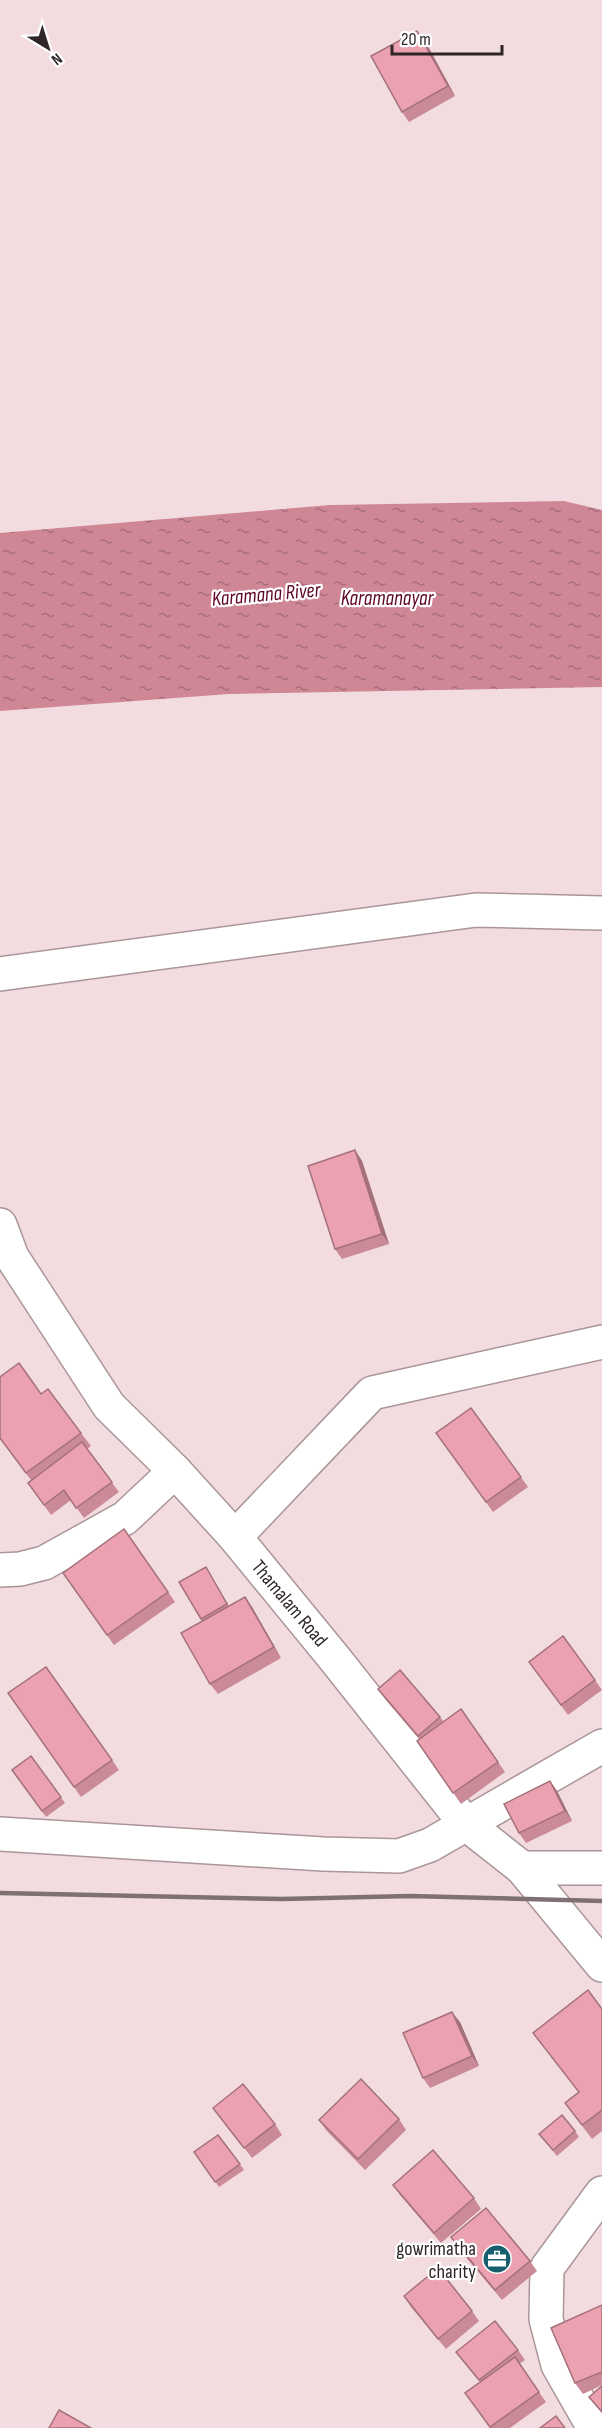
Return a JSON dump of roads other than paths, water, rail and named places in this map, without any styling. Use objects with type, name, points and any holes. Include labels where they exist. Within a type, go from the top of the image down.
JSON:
[{"type":"street","points":[[0,974],[476,910],[602,914]]},
{"type":"street","name":"Thamalam Road","points":[[0,1225],[12,1257],[109,1406],[235,1537],[465,1823],[522,1868],[602,1965]]},
{"type":"street","points":[[235,1537],[372,1393],[602,1342]]},
{"type":"street","points":[[0,1570],[20,1569],[44,1563],[125,1518],[174,1472]]},
{"type":"street","points":[[0,1834],[323,1854],[399,1856],[430,1845],[602,1746]]},
{"type":"street","points":[[522,1868],[602,1868]]},
{"type":"street","points":[[594,2428],[558,2365],[546,2319],[547,2268],[602,2193]]},
{"type":"water","name":"Karamanayar","points":[[564,501],[602,510],[602,687],[229,694],[0,711],[0,533],[330,505]]},
{"type":"railway","points":[[0,1893],[282,1899],[410,1896],[602,1901]]},
{"type":"place","name":"gowrimatha charity","points":[[497,2259]]},
{"type":"water label","name":"Karamana River","points":[[266,594]]}]
